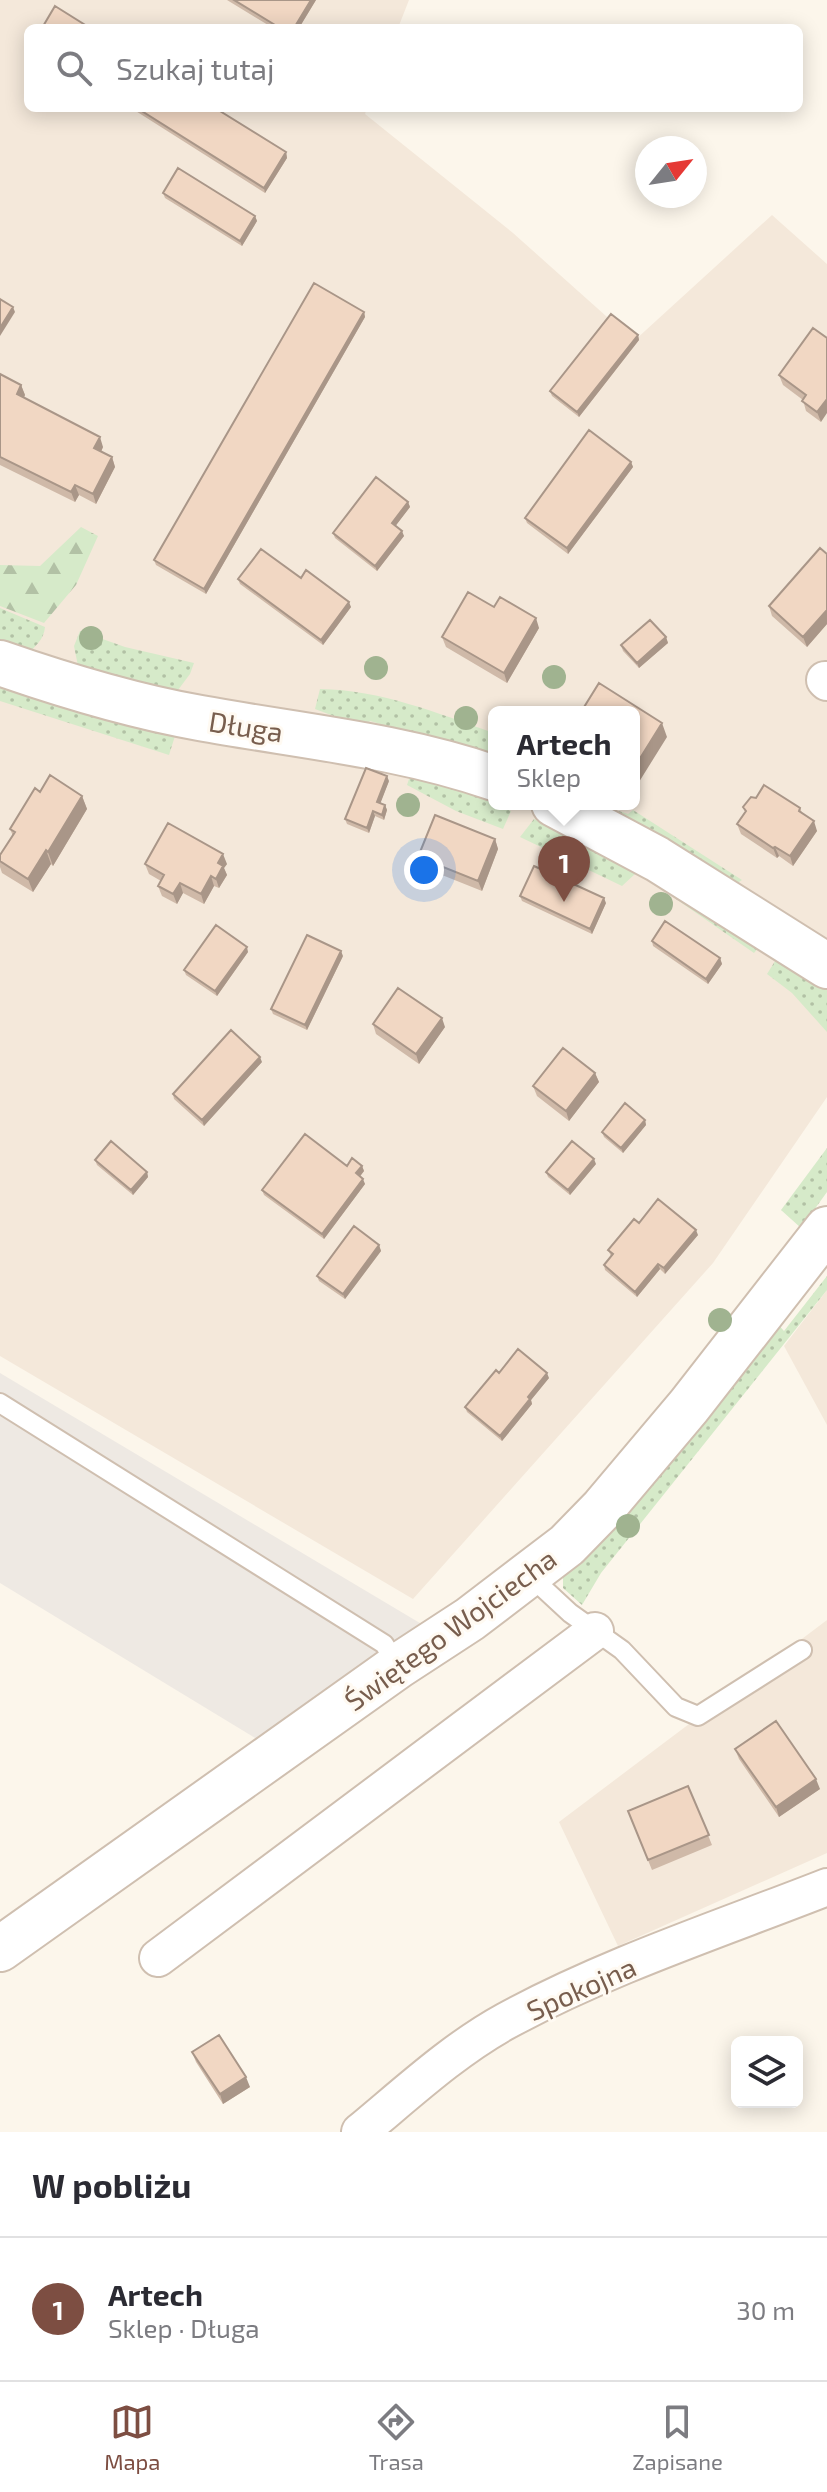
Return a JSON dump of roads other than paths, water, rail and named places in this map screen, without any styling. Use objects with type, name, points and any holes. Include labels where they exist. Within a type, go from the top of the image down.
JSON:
[{"type":"street","name":"Długa","points":[[0,663],[84,692],[150,708],[386,748],[456,764],[488,776]]},
{"type":"street","points":[[565,810],[657,859],[827,966]]},
{"type":"street","name":"Świętego Wojciecha","points":[[0,1949],[398,1666],[470,1619],[567,1545],[603,1508],[689,1406],[827,1229]]},
{"type":"street","points":[[158,1958],[595,1631]]},
{"type":"street","name":"Spokojna","points":[[360,2132],[439,2067],[503,2022],[580,1985],[827,1887]]},
{"type":"lane","points":[[0,1403],[384,1644],[398,1666]]},
{"type":"lane","points":[[529,1575],[570,1613],[622,1650],[676,1707],[698,1716],[802,1650]]},
{"type":"place","name":"Artech","points":[[564,902]]}]
